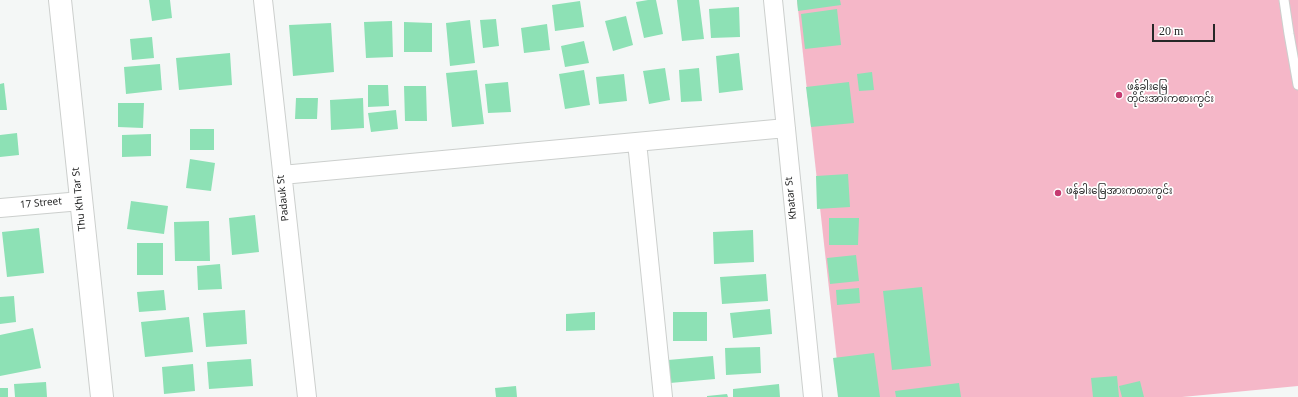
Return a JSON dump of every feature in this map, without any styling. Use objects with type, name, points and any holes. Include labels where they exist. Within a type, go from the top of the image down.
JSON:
[{"type":"street","name":"Thu Khi Tar St","points":[[60,0],[102,397]]},
{"type":"street","name":"Padauk St","points":[[268,0],[282,175],[307,397]]},
{"type":"street","name":"Khatar St","points":[[774,0],[813,397]]},
{"type":"street","points":[[282,175],[786,128]]},
{"type":"street","points":[[637,142],[663,397]]},
{"type":"street","name":"17 Street","points":[[0,208],[81,201]]},
{"type":"lane","points":[[1284,0],[1298,85]]},
{"type":"shaded area","name":"ဖန်ခါးမြေအားကစားကွင်း","points":[[797,0],[1298,0],[1298,386],[1182,397],[841,397]]},
{"type":"building","points":[[149,0],[170,0],[172,18],[152,21]]},
{"type":"building","points":[[656,0],[663,34],[644,38],[636,2]]},
{"type":"building","points":[[677,0],[699,0],[704,39],[682,41]]},
{"type":"building","points":[[797,0],[840,0],[841,5],[798,11]]},
{"type":"building","points":[[580,1],[584,27],[555,31],[552,5]]},
{"type":"building","points":[[739,7],[740,37],[711,38],[709,9]]},
{"type":"building","points":[[837,9],[841,45],[805,49],[801,14]]},
{"type":"building","points":[[626,16],[633,45],[613,51],[605,21]]},
{"type":"building","points":[[496,19],[499,46],[483,48],[480,20]]},
{"type":"building","points":[[470,20],[475,63],[450,66],[446,23]]},
{"type":"building","points":[[392,21],[393,57],[366,58],[364,22]]},
{"type":"building","points":[[404,22],[432,23],[432,52],[404,52]]},
{"type":"building","points":[[331,23],[334,72],[293,76],[289,25]]},
{"type":"building","points":[[547,24],[550,50],[524,53],[521,28]]},
{"type":"building","points":[[152,37],[154,58],[132,60],[130,39]]},
{"type":"building","points":[[584,41],[589,63],[565,67],[561,46]]},
{"type":"building","points":[[230,53],[232,85],[179,90],[176,58]]},
{"type":"building","points":[[739,53],[743,90],[719,93],[716,56]]},
{"type":"building","points":[[160,64],[162,90],[126,94],[124,67]]},
{"type":"building","points":[[665,68],[670,100],[649,104],[643,71]]},
{"type":"building","points":[[699,68],[702,101],[681,102],[679,70]]},
{"type":"building","points":[[477,70],[484,124],[452,127],[446,73]]},
{"type":"building","points":[[584,70],[590,105],[565,109],[559,74]]},
{"type":"building","points":[[872,72],[874,90],[859,91],[857,74]]},
{"type":"building","points":[[624,74],[627,101],[599,104],[596,77]]},
{"type":"building","points":[[508,82],[511,112],[488,113],[485,84]]},
{"type":"building","points":[[849,82],[854,123],[811,127],[806,87]]},
{"type":"building","points":[[4,83],[7,110],[0,110],[0,84]]},
{"type":"building","points":[[368,85],[388,85],[389,106],[368,107]]},
{"type":"building","points":[[404,86],[426,86],[427,121],[405,121]]},
{"type":"building","points":[[296,98],[318,98],[317,119],[295,119]]},
{"type":"building","points":[[363,98],[364,128],[331,130],[330,100]]},
{"type":"building","points":[[118,103],[144,103],[143,128],[118,127]]},
{"type":"building","points":[[396,110],[398,129],[371,132],[368,113]]},
{"type":"building","points":[[190,129],[214,129],[214,150],[190,150]]},
{"type":"building","points":[[17,133],[19,155],[0,157],[0,135]]},
{"type":"building","points":[[151,134],[151,156],[122,157],[122,135]]},
{"type":"building","points":[[190,159],[215,163],[211,191],[186,188]]},
{"type":"building","points":[[848,174],[850,207],[817,209],[816,176]]},
{"type":"building","points":[[131,201],[168,206],[164,234],[127,229]]},
{"type":"building","points":[[255,215],[259,252],[232,255],[229,218]]},
{"type":"building","points":[[829,218],[859,218],[858,245],[829,245]]},
{"type":"building","points":[[209,221],[210,261],[175,261],[174,222]]},
{"type":"building","points":[[39,228],[44,273],[7,277],[2,232]]},
{"type":"building","points":[[753,230],[754,262],[714,264],[713,232]]},
{"type":"building","points":[[137,243],[163,243],[163,275],[137,275]]},
{"type":"building","points":[[856,255],[859,281],[830,284],[827,258]]},
{"type":"building","points":[[220,264],[222,289],[198,290],[197,266]]},
{"type":"building","points":[[766,274],[768,301],[722,304],[720,277]]},
{"type":"building","points":[[922,287],[931,366],[892,370],[883,291]]},
{"type":"building","points":[[859,288],[860,303],[837,305],[836,290]]},
{"type":"building","points":[[164,290],[166,310],[139,312],[137,292]]},
{"type":"building","points":[[14,296],[16,322],[0,324],[0,297]]},
{"type":"building","points":[[770,309],[772,334],[733,338],[730,313]]},
{"type":"building","points":[[245,310],[247,344],[206,347],[203,313]]},
{"type":"building","points":[[595,312],[595,330],[566,331],[566,314]]},
{"type":"building","points":[[673,312],[707,312],[707,341],[673,341]]},
{"type":"building","points":[[189,317],[193,352],[145,357],[141,322]]},
{"type":"building","points":[[33,328],[41,368],[0,376],[0,335]]},
{"type":"building","points":[[760,347],[761,373],[726,375],[725,348]]},
{"type":"building","points":[[874,353],[880,397],[838,397],[833,358]]},
{"type":"building","points":[[713,356],[715,379],[670,383],[668,360]]},
{"type":"building","points":[[251,359],[253,386],[209,389],[207,362]]},
{"type":"building","points":[[193,364],[195,391],[164,394],[162,367]]},
{"type":"building","points":[[1117,376],[1119,397],[1093,397],[1091,378]]},
{"type":"building","points":[[1140,381],[1144,397],[1122,397],[1119,386]]},
{"type":"building","points":[[46,382],[47,397],[15,397],[14,384]]},
{"type":"building","points":[[959,383],[961,397],[896,397],[895,391]]},
{"type":"building","points":[[779,384],[780,397],[733,397],[733,389]]},
{"type":"building","points":[[516,386],[517,397],[496,397],[495,388]]},
{"type":"building","points":[[0,388],[8,388],[8,397],[0,397]]},
{"type":"building","points":[[727,394],[728,397],[707,397],[707,396]]},
{"type":"place","name":"ဖန်ခါးမြေ တိုင်းအားကစားကွင်း","points":[[1119,95]]},
{"type":"place","name":"ဖန်ခါးမြေအားကစားကွင်း","points":[[1058,193]]}]
